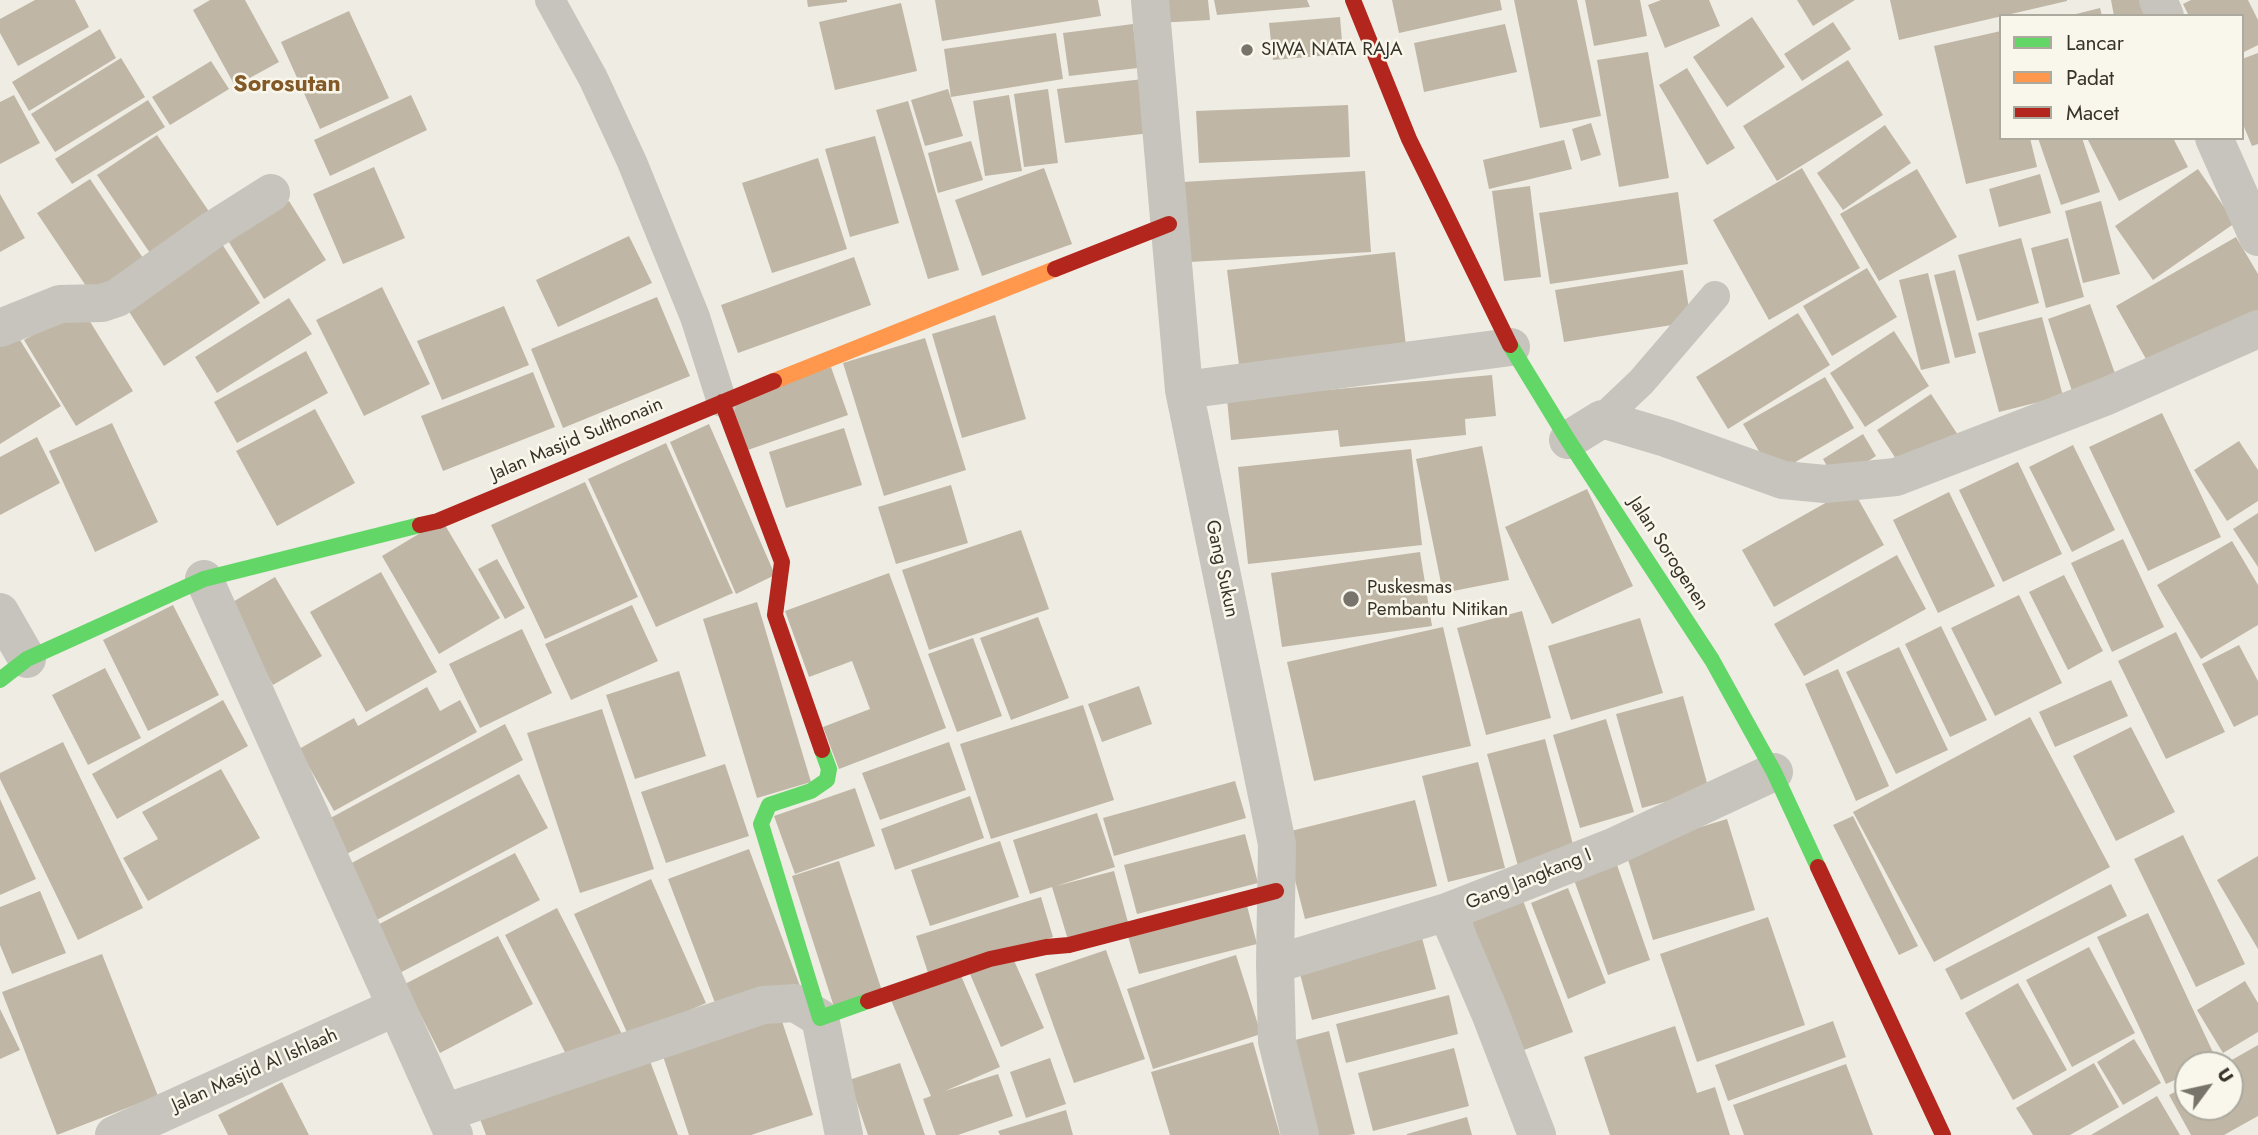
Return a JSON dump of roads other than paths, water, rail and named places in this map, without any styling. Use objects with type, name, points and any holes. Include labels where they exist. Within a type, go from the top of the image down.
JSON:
[{"type":"street","name":"Gang Sukun","points":[[1150,0],[1184,390],[1277,844],[1275,964],[1278,1041],[1300,1135]]},
{"type":"street","name":"Jalan Sorogenen","points":[[1353,0],[1409,139],[1511,347],[1568,440],[1712,660],[1774,772],[1943,1135]]},
{"type":"street","points":[[2215,140],[2258,237]]},
{"type":"street","points":[[0,328],[60,304],[102,303],[117,298],[211,231],[271,193]]},
{"type":"street","name":"Jalan Masjid Sulthonain","points":[[14,670],[204,579],[438,521],[722,402],[1170,224]]},
{"type":"street","points":[[1568,440],[1602,419],[1666,438],[1783,481],[1825,484],[1896,477],[2107,396],[2258,329]]},
{"type":"street","points":[[1184,390],[1511,347]]},
{"type":"street","points":[[722,402],[782,562],[775,615],[828,768],[827,780],[811,791],[769,805],[761,824],[820,1018],[844,1135]]},
{"type":"street","points":[[204,579],[449,1124],[763,1004],[795,1003],[820,1018]]},
{"type":"street","points":[[0,612],[14,670]]},
{"type":"street","name":"Gang Jangkang I","points":[[1275,964],[1447,912],[1613,847],[1774,772]]},
{"type":"street","points":[[820,1018],[990,959],[1046,947],[1069,946],[1276,891]]},
{"type":"street","points":[[1447,912],[1537,1135]]},
{"type":"street","name":"Jalan Masjid Al Ishlaah","points":[[114,1135],[396,1007]]},
{"type":"lane","points":[[550,0],[593,78],[632,162],[695,317],[722,402]]},
{"type":"lane","points":[[1602,419],[1642,381],[1715,296]]},
{"type":"place","name":"SIWA NATA RAJA","points":[[1247,50]]},
{"type":"place","name":"Puskesmas Pembantu Nitikan","points":[[1351,599]]},
{"type":"district","name":"Sorosutan","points":[[287,85]]}]
